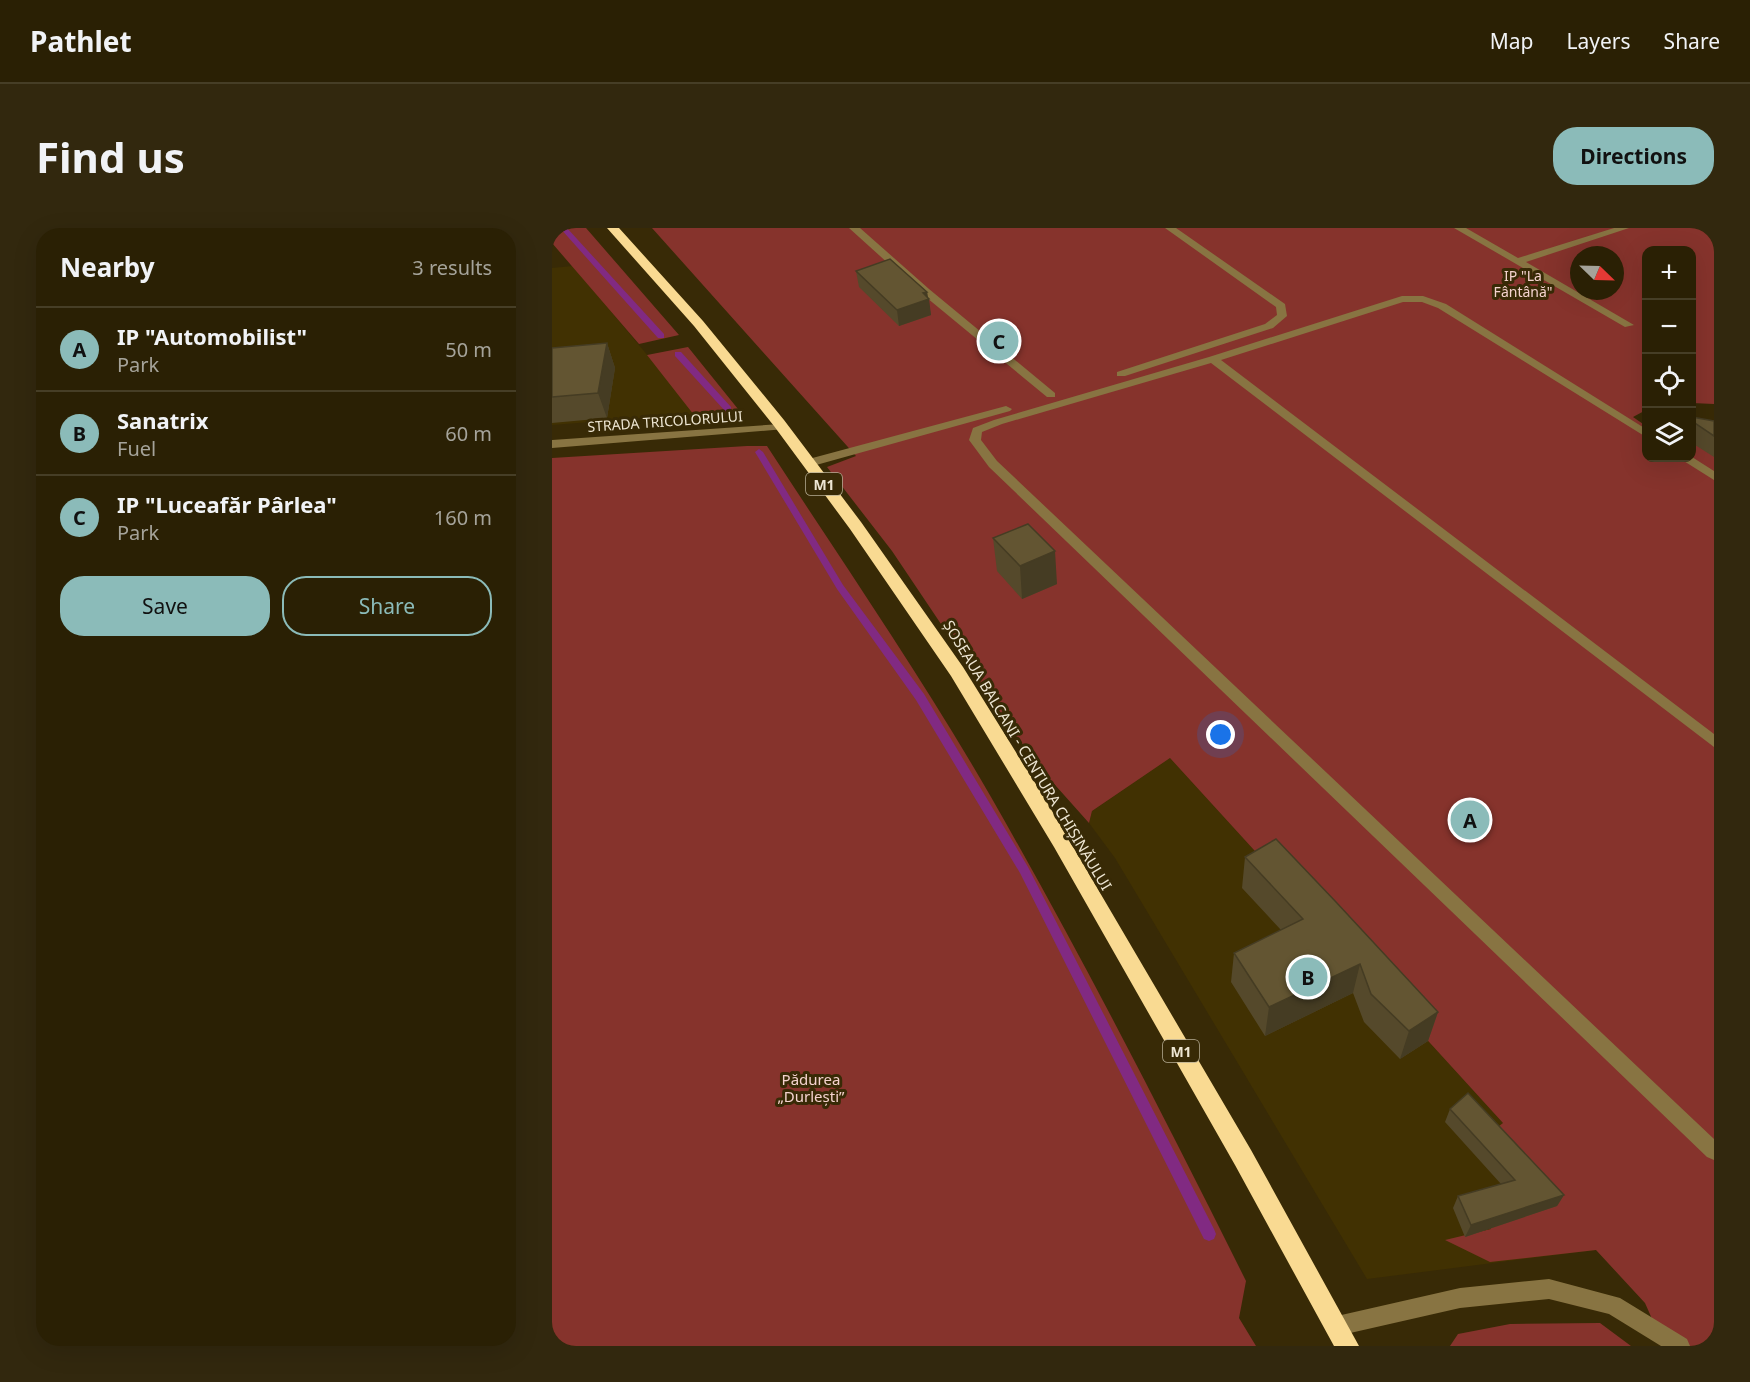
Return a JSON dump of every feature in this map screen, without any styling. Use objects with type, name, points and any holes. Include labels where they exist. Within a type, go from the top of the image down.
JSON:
[{"type":"highway","name":"ȘOSEAUA BALCANI - CENTURA CHIȘINĂULUI","points":[[613,228],[669,288],[781,427],[930,632],[1010,758],[1174,1038],[1347,1346]]},
{"type":"street","points":[[854,228],[925,291],[1051,395]]},
{"type":"street","points":[[809,463],[959,423],[1203,349],[1269,326],[1282,316],[1281,306],[1170,228]]},
{"type":"street","points":[[1459,228],[1629,325]]},
{"type":"street","points":[[1518,261],[1624,228]]},
{"type":"street","points":[[1642,431],[1442,306],[1423,299],[1402,299],[1213,359],[1030,412],[976,430],[975,440],[993,464],[1714,1151]]},
{"type":"street","points":[[1213,359],[1714,742]]},
{"type":"street","name":"STRADA TRICOLORULUI","points":[[552,444],[781,427]]},
{"type":"street","points":[[1691,462],[1714,476]]},
{"type":"street","points":[[1337,1326],[1460,1298],[1550,1289],[1613,1305],[1680,1346]]},
{"type":"shaded area","points":[[573,266],[695,414],[552,425],[552,268]]},
{"type":"shaded area","points":[[1170,758],[1504,1124],[1490,1134],[1596,1250],[1367,1279],[1115,858],[1089,823],[1092,811]]},
{"type":"green space","points":[[552,228],[586,228],[679,335],[639,344],[552,243]]},
{"type":"green space","name":"IP \"La Fântână\"","points":[[652,228],[1714,228],[1714,404],[1696,403],[1696,246],[1642,246],[1642,412],[1633,417],[1642,423],[1642,462],[1696,462],[1696,432],[1714,426],[1714,1346],[1664,1346],[1645,1303],[1596,1250],[1490,1262],[1445,1240],[1491,1229],[1477,1201],[1522,1217],[1489,1134],[1503,1123],[1170,758],[1092,811],[1089,823],[1031,758],[892,551],[827,467],[856,456]]},
{"type":"green space","points":[[688,347],[738,409],[732,418],[718,423],[701,424],[647,355]]},
{"type":"green space","name":"Pădurea „Durlești”","points":[[767,446],[910,664],[991,797],[1122,1038],[1246,1281],[1239,1318],[1256,1346],[552,1346],[552,458]]},
{"type":"green space","points":[[1600,1323],[1631,1346],[1450,1346],[1458,1334],[1510,1324]]},
{"type":"building","points":[[890,259],[927,292],[923,293],[929,299],[897,310],[856,271]]},
{"type":"building","points":[[607,343],[598,393],[552,397],[552,348]]},
{"type":"building","points":[[1696,418],[1714,421],[1714,436],[1696,424]]},
{"type":"building","points":[[1028,524],[1055,551],[1020,566],[993,538]]},
{"type":"building","points":[[1276,839],[1438,1012],[1409,1031],[1371,994],[1360,964],[1269,1007],[1234,953],[1303,919],[1245,857]]},
{"type":"building","points":[[1468,1093],[1564,1195],[1471,1225],[1458,1196],[1515,1180],[1450,1109]]},
{"type":"waterway","points":[[563,228],[661,336]]},
{"type":"waterway","points":[[678,354],[728,409]]},
{"type":"waterway","points":[[759,452],[840,587],[920,697],[1024,870],[1209,1234]]},
{"type":"place","name":"IP \"Luceafăr Pârlea\"","points":[[999,341]]},
{"type":"place","name":"IP \"Automobilist\"","points":[[1470,820]]},
{"type":"place","name":"Sanatrix","points":[[1308,977]]}]
